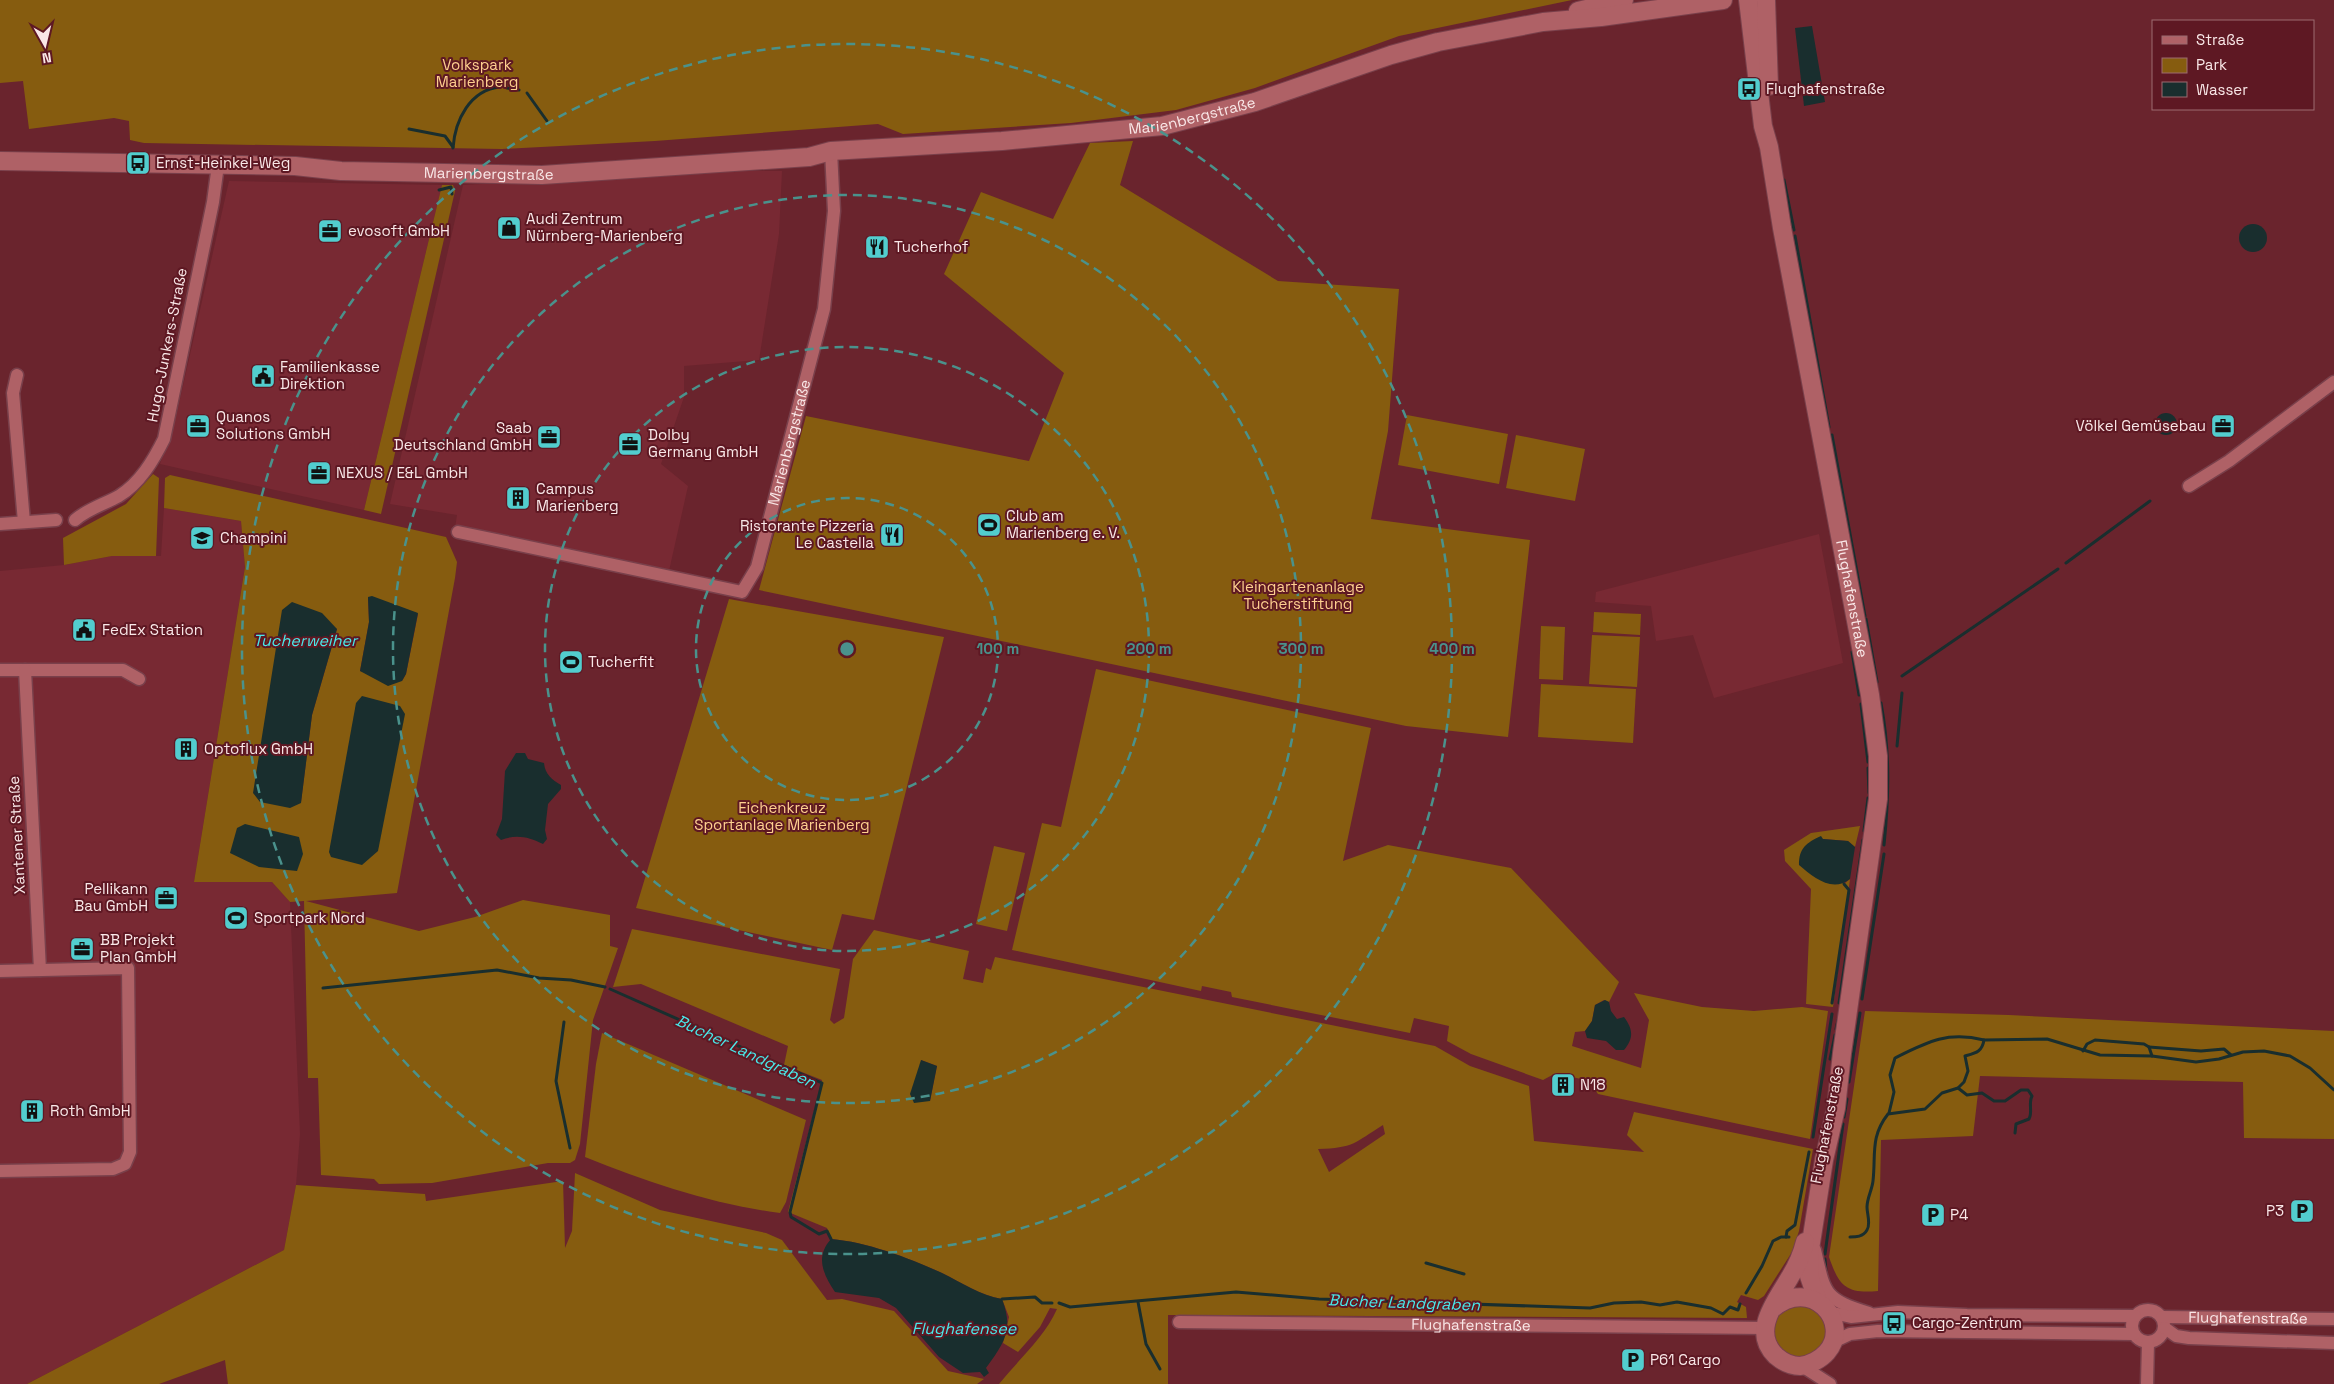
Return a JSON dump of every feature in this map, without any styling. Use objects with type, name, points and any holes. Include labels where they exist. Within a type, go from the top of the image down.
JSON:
[{"type":"main road","name":"Marienbergstraße","points":[[0,161],[295,166],[342,161],[603,167],[809,157],[831,151],[995,142],[1162,126],[1255,102],[1410,49],[1543,22],[1594,6],[1624,0]]},
{"type":"main road","name":"Marienbergstraße","points":[[1543,22],[1601,17],[1723,0]]},
{"type":"main road","name":"Flughafenstraße","points":[[1748,0],[1762,126],[1769,147],[1781,223],[1870,695],[1878,756],[1877,812],[1842,1053],[1836,1108],[1824,1160],[1812,1238],[1809,1276],[1833,1325],[1833,1342]]},
{"type":"main road","name":"Flughafenstraße","points":[[1766,0],[1771,124],[1769,147]]},
{"type":"main road","name":"Flughafenstraße","points":[[1765,1328],[1772,1309],[1794,1271],[1804,1245],[1826,1114],[1842,1053]]},
{"type":"main road","name":"Flughafenstraße","points":[[1772,1309],[1781,1302],[1796,1297],[1806,1297],[1823,1307]]},
{"type":"main road","points":[[1765,1328],[1766,1340],[1774,1354],[1785,1362],[1802,1366],[1822,1357],[1833,1342]]},
{"type":"street","name":"Marienbergstraße","points":[[458,532],[742,592],[759,559],[824,309],[834,211],[831,151]]},
{"type":"street","name":"Hugo-Junkers-Straße","points":[[75,520],[120,495],[134,483],[152,463],[164,439],[211,215],[218,165]]},
{"type":"street","points":[[17,375],[13,393],[24,522]]},
{"type":"street","points":[[2189,486],[2229,461],[2334,382]]},
{"type":"street","points":[[0,524],[56,520]]},
{"type":"street","points":[[0,670],[123,670],[139,679]]},
{"type":"street","name":"Xantener Straße","points":[[25,670],[40,970]]},
{"type":"street","points":[[0,971],[128,968],[130,1152],[124,1164],[112,1169],[0,1171]]},
{"type":"street","name":"Flughafenstraße","points":[[1812,1238],[1822,1281],[1827,1292],[1838,1302],[1874,1315]]},
{"type":"street","name":"Flughafenstraße","points":[[1823,1307],[1851,1317],[1898,1312],[1967,1316],[2135,1316],[2142,1311],[2150,1310],[2176,1336],[2334,1343]]},
{"type":"street","points":[[2135,1316],[2132,1325],[2134,1334],[2140,1340],[2148,1342],[2157,1340],[2163,1323]]},
{"type":"street","name":"Flughafenstraße","points":[[2163,1323],[2334,1318]]},
{"type":"street","name":"Flughafenstraße","points":[[1179,1322],[1765,1328]]},
{"type":"street","points":[[1833,1342],[1850,1334],[1878,1331],[2134,1334]]},
{"type":"street","points":[[2147,1384],[2148,1342]]},
{"type":"street","points":[[1802,1366],[1830,1384]]},
{"type":"shaded area","points":[[724,171],[782,171],[779,234],[759,360],[684,366],[684,397],[661,464],[688,486],[669,571],[455,528],[457,515],[390,504],[463,185]]},
{"type":"shaded area","points":[[229,181],[442,185],[364,510],[160,464],[176,417]]},
{"type":"shaded area","points":[[164,508],[241,521],[245,567],[194,882],[272,882],[290,902],[300,1134],[296,1185],[284,1250],[27,1384],[0,1384],[0,571],[64,565],[112,556],[161,556]]},
{"type":"shaded area","points":[[1819,534],[1843,663],[1714,698],[1693,635],[1656,641],[1651,606],[1595,602],[1596,592]]},
{"type":"green space","name":"Volkspark Marienberg","points":[[0,0],[1572,0],[1399,36],[1255,88],[1176,110],[1071,123],[903,134],[878,124],[655,141],[502,149],[144,143],[130,140],[129,121],[114,118],[29,129],[23,81],[0,83]]},
{"type":"green space","name":"Kleingartenanlage Tucherstiftung","points":[[1133,141],[1120,185],[1278,281],[1399,289],[1388,431],[1371,519],[1530,540],[1508,737],[1406,726],[759,590],[806,416],[1029,461],[1064,373],[944,274],[981,192],[1053,219],[1090,143]]},
{"type":"green space","points":[[442,185],[453,185],[455,191],[381,514],[364,510]]},
{"type":"green space","points":[[1407,415],[1508,434],[1499,484],[1398,465]]},
{"type":"green space","points":[[1516,435],[1585,449],[1575,501],[1506,488]]},
{"type":"green space","points":[[153,474],[159,478],[156,556],[112,556],[64,565],[63,538],[126,504]]},
{"type":"green space","points":[[170,475],[446,537],[457,562],[455,578],[397,893],[306,901],[419,931],[475,917],[523,900],[610,915],[610,946],[618,948],[593,1020],[580,1144],[575,1160],[570,1163],[548,1163],[432,1183],[379,1184],[374,1179],[321,1175],[318,1078],[308,1078],[304,901],[290,902],[272,882],[194,882],[245,567],[241,521],[164,508],[165,478]],"holes":[[[368,598],[418,614],[406,674],[402,681],[360,671],[369,622]],[[282,610],[337,629],[312,715],[301,802]]]},
{"type":"green space","name":"Eichenkreuz Sportanlage Marienberg","points":[[729,599],[944,637],[874,920],[842,914],[832,950],[636,908]]},
{"type":"green space","points":[[1594,612],[1641,614],[1640,635],[1593,632]]},
{"type":"green space","points":[[1541,626],[1565,627],[1563,680],[1539,679]]},
{"type":"green space","points":[[1592,635],[1640,637],[1637,687],[1589,684]]},
{"type":"green space","points":[[1096,669],[1371,728],[1343,861],[1388,845],[1511,868],[1619,982],[1609,1002],[1604,1000],[1595,1005],[1592,1021],[1585,1031],[1575,1032],[1572,1046],[1641,1068],[1649,1020],[1634,993],[1702,1007],[1754,1011],[1802,1007],[1828,1011],[1810,1139],[1598,1094],[1589,1081],[1556,1073],[1543,1080],[1471,1054],[1447,1041],[1449,1026],[1414,1018],[1410,1033],[1232,997],[1231,992],[1202,986],[1201,991],[1012,950],[1042,823],[1061,827]]},
{"type":"green space","points":[[1541,684],[1636,689],[1633,743],[1538,737]]},
{"type":"green space","points":[[1860,826],[1855,847],[1848,841],[1823,839],[1844,884],[1850,879],[1833,1007],[1806,1004],[1811,889],[1785,861],[1784,850],[1811,833]]},
{"type":"green space","points":[[994,846],[1025,853],[1007,931],[976,924]]},
{"type":"green space","points":[[632,929],[840,969],[830,1020],[834,1024],[844,1018],[853,959],[874,930],[969,951],[963,979],[983,983],[986,968],[991,970],[995,957],[1435,1046],[1470,1066],[1529,1086],[1534,1141],[1644,1152],[1627,1135],[1634,1112],[1813,1149],[1799,1231],[1792,1252],[1764,1296],[1758,1300],[1741,1295],[1737,1302],[1746,1307],[1747,1318],[1168,1315],[1168,1384],[999,1384],[1038,1339],[1052,1320],[1057,1309],[1050,1308],[1040,1327],[1018,1352],[1003,1343],[1009,1317],[1002,1299],[979,1292],[942,1273],[902,1256],[859,1243],[831,1239],[827,1228],[788,1212],[822,1080],[784,1065],[788,1046],[641,984],[613,987]],"holes":[[[921,1060],[937,1066],[930,1101]],[[1383,1125],[1385,1134],[1329,1172],[1318,1149],[1347,1146]]]},
{"type":"green space","points":[[1865,1011],[2009,1015],[2334,1031],[2334,1139],[2244,1138],[2243,1082],[1980,1076],[1973,1136],[1881,1140],[1878,1291],[1858,1291],[1845,1286],[1840,1281],[1829,1257]]},
{"type":"green space","points":[[602,1033],[806,1120],[786,1202],[780,1213],[705,1198],[633,1175],[585,1157],[596,1064]]},
{"type":"green space","points":[[575,1173],[660,1210],[766,1233],[782,1240],[827,1300],[842,1299],[894,1311],[948,1371],[984,1379],[977,1384],[228,1384],[225,1360],[159,1384],[27,1384],[284,1250],[296,1185],[425,1194],[426,1201],[563,1181],[565,1248],[572,1231]]},
{"type":"green space","points":[[1789,1301],[1822,1307],[1830,1338],[1813,1356],[1793,1356],[1785,1352],[1773,1338],[1774,1316]]},
{"type":"water","points":[[1812,26],[1825,102],[1804,106],[1795,28]]},
{"type":"water","points":[[2253,224],[2263,228],[2267,238],[2263,248],[2253,252],[2243,248],[2239,238],[2243,228]]},
{"type":"water","points":[[2166,413],[2174,416],[2177,424],[2174,432],[2166,435],[2158,432],[2155,424],[2158,416]]},
{"type":"water","name":"Tucherweiher","points":[[372,596],[418,613],[406,674],[402,681],[388,686],[360,671],[369,622],[368,597]]},
{"type":"water","name":"Tucherweiher","points":[[292,602],[322,613],[337,629],[312,715],[301,803],[290,808],[260,802],[253,793],[282,610]]},
{"type":"water","points":[[362,696],[400,706],[405,714],[378,851],[362,865],[331,857],[329,852],[356,703]]},
{"type":"water","points":[[516,753],[525,753],[528,759],[544,763],[550,776],[561,785],[561,789],[548,804],[545,830],[547,839],[543,844],[522,837],[501,840],[496,835],[502,819],[505,771]]},
{"type":"water","points":[[245,824],[299,837],[303,854],[297,871],[259,867],[230,853],[237,828]]},
{"type":"water","points":[[1821,836],[1823,839],[1848,841],[1855,847],[1850,879],[1843,883],[1830,884],[1823,882],[1799,865],[1800,854],[1804,847]]},
{"type":"water","points":[[1605,1000],[1609,1002],[1611,1011],[1617,1019],[1624,1017],[1631,1030],[1631,1037],[1624,1050],[1616,1050],[1606,1041],[1587,1038],[1585,1031],[1592,1021],[1595,1005]]},
{"type":"water","points":[[921,1060],[937,1066],[930,1101],[914,1103],[910,1094]]},
{"type":"water","name":"Flughafensee","points":[[831,1239],[859,1243],[902,1256],[942,1273],[979,1292],[1002,1299],[1007,1319],[1007,1328],[998,1351],[986,1368],[989,1373],[984,1377],[980,1372],[963,1373],[939,1357],[896,1308],[879,1298],[835,1292],[822,1266],[823,1252]]},
{"type":"waterway","points":[[453,148],[457,127],[472,100],[489,89],[500,87]]},
{"type":"waterway","points":[[507,88],[519,90]]},
{"type":"waterway","points":[[527,93],[547,121]]},
{"type":"waterway","points":[[409,129],[445,136],[453,147]]},
{"type":"waterway","points":[[1784,180],[1794,230]]},
{"type":"waterway","points":[[439,190],[451,187],[452,194]]},
{"type":"waterway","points":[[1795,236],[1829,427]]},
{"type":"waterway","points":[[1832,435],[1865,616]]},
{"type":"waterway","points":[[2066,563],[2150,501]]},
{"type":"waterway","points":[[1902,676],[2058,569]]},
{"type":"waterway","points":[[1866,619],[1877,682]]},
{"type":"waterway","points":[[1852,652],[1859,695]]},
{"type":"waterway","points":[[1897,746],[1902,693]]},
{"type":"waterway","points":[[1881,703],[1888,774],[1884,845]]},
{"type":"waterway","points":[[1861,704],[1868,762]]},
{"type":"waterway","points":[[1868,768],[1869,793]]},
{"type":"waterway","points":[[1864,831],[1868,798]]},
{"type":"waterway","points":[[1839,1003],[1863,840]]},
{"type":"waterway","points":[[1862,999],[1884,854]]},
{"type":"waterway","points":[[1832,1003],[1849,890],[1844,884]]},
{"type":"waterway","name":"Bucher Landgraben","points":[[323,988],[497,970],[539,978],[571,980],[605,987]]},
{"type":"waterway","name":"Bucher Landgraben","points":[[610,989],[822,1083],[790,1212],[791,1217],[819,1234],[827,1231],[831,1239]]},
{"type":"waterway","points":[[1849,1082],[1860,1013]]},
{"type":"waterway","points":[[1813,1137],[1832,1014]]},
{"type":"waterway","points":[[1836,1029],[1838,1020]]},
{"type":"waterway","points":[[564,1022],[556,1081],[570,1148]]},
{"type":"waterway","points":[[1830,1059],[1835,1035]]},
{"type":"waterway","name":"Bucher Landgraben","points":[[1889,1113],[1894,1092],[1890,1075],[1895,1058],[1917,1047],[1938,1040],[1959,1037],[1984,1040]]},
{"type":"waterway","name":"Bucher Landgraben","points":[[1850,1237],[1857,1237],[1868,1228],[1867,1204],[1873,1181],[1876,1138],[1882,1122],[1888,1114],[1925,1109],[1942,1093],[1958,1088],[1964,1082],[1968,1071],[1965,1056],[1978,1051],[1982,1047],[1984,1040],[2047,1039],[2100,1055],[2152,1056],[2196,1062],[2219,1059],[2243,1052],[2264,1051],[2290,1056],[2310,1068],[2334,1090]]},
{"type":"waterway","name":"Bucher Landgraben","points":[[2083,1051],[2087,1044],[2095,1040],[2144,1044],[2149,1047],[2152,1056]]},
{"type":"waterway","name":"Bucher Landgraben","points":[[2149,1047],[2201,1051],[2224,1049],[2231,1055]]},
{"type":"waterway","points":[[1958,1088],[1967,1095],[1982,1093],[1994,1101],[2005,1101],[2021,1090],[2028,1090],[2032,1096],[2030,1116],[2029,1119],[2016,1124],[2015,1133]]},
{"type":"waterway","points":[[1844,1117],[1847,1099]]},
{"type":"waterway","points":[[1825,1254],[1843,1124]]},
{"type":"waterway","points":[[1786,1237],[1787,1231],[1795,1225],[1809,1152]]},
{"type":"waterway","name":"Bucher Landgraben","points":[[1746,1293],[1762,1266],[1773,1241],[1781,1237],[1789,1237]]},
{"type":"waterway","points":[[1825,1259],[1826,1271]]},
{"type":"waterway","points":[[1426,1263],[1464,1274]]},
{"type":"waterway","name":"Bucher Landgraben","points":[[1059,1303],[1070,1307],[1236,1292],[1319,1299],[1590,1308],[1614,1303],[1641,1302],[1660,1305],[1677,1302],[1711,1308],[1723,1314],[1730,1307],[1738,1310],[1740,1304]]},
{"type":"waterway","name":"Bucher Landgraben","points":[[1002,1299],[1035,1297],[1042,1303],[1052,1303]]},
{"type":"waterway","points":[[1138,1302],[1146,1344],[1160,1369]]},
{"type":"place","name":"Flughafenstraße","points":[[1749,89]]},
{"type":"place","name":"Ernst-Heinkel-Weg","points":[[138,163]]},
{"type":"place","name":"Audi Zentrum Nürnberg-Marienberg","points":[[509,228]]},
{"type":"place","name":"evosoft GmbH","points":[[330,231]]},
{"type":"place","name":"Tucherhof","points":[[877,247]]},
{"type":"place","name":"Familienkasse Direktion","points":[[263,376]]},
{"type":"place","name":"Quanos Solutions GmbH","points":[[198,426]]},
{"type":"place","name":"Völkel Gemüsebau","points":[[2223,426]]},
{"type":"place","name":"Saab Deutschland GmbH","points":[[549,437]]},
{"type":"place","name":"Dolby Germany GmbH","points":[[630,444]]},
{"type":"place","name":"NEXUS / E&L GmbH","points":[[319,473]]},
{"type":"place","name":"Campus Marienberg","points":[[518,498]]},
{"type":"place","name":"Club am Marienberg e. V.","points":[[989,525]]},
{"type":"place","name":"Ristorante Pizzeria Le Castella","points":[[892,535]]},
{"type":"place","name":"Champini","points":[[202,538]]},
{"type":"place","name":"FedEx Station","points":[[84,630]]},
{"type":"place","name":"Tucherfit","points":[[571,662]]},
{"type":"place","name":"Optoflux GmbH","points":[[186,749]]},
{"type":"place","name":"Pellikann Bau GmbH","points":[[166,898]]},
{"type":"place","name":"Sportpark Nord","points":[[236,918]]},
{"type":"place","name":"BB Projekt Plan GmbH","points":[[82,949]]},
{"type":"place","name":"N18","points":[[1563,1085]]},
{"type":"place","name":"Roth GmbH","points":[[32,1111]]},
{"type":"place","name":"P3","points":[[2302,1211]]},
{"type":"place","name":"P4","points":[[1933,1215]]},
{"type":"place","name":"Cargo-Zentrum","points":[[1894,1323]]},
{"type":"place","name":"P61 Cargo","points":[[1633,1360]]}]
